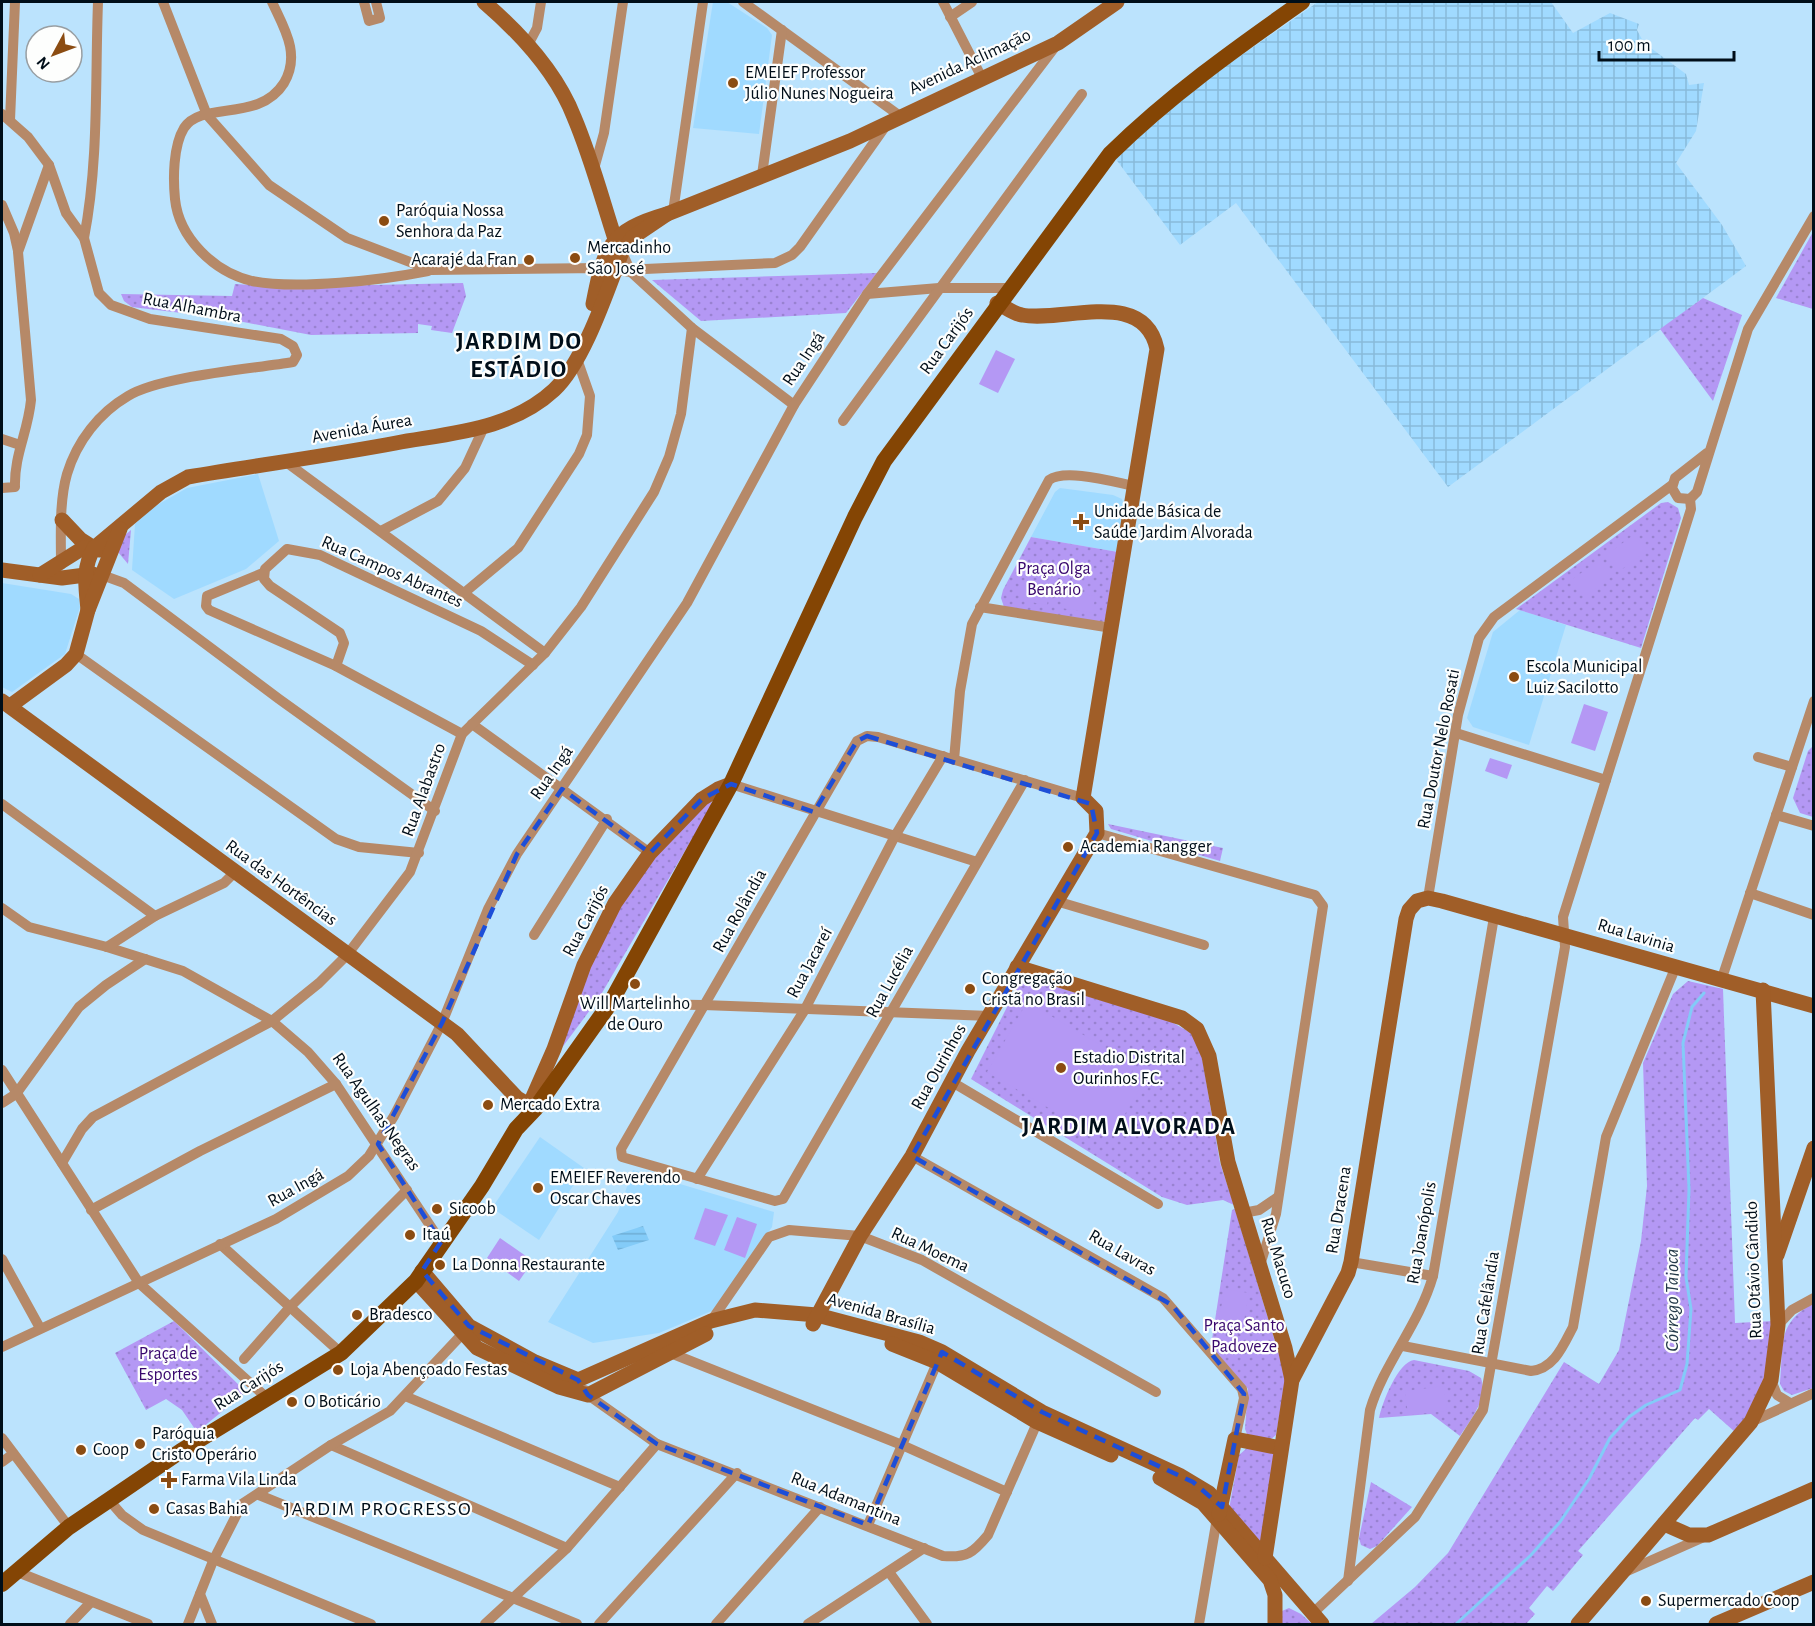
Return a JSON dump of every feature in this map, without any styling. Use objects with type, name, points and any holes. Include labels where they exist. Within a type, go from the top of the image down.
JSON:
[{"type":"main road","name":"Rua Carijós","points":[[2,1584],[69,1527],[267,1398],[341,1353],[419,1276],[482,1186],[498,1173],[532,1107],[611,1002],[731,784],[871,482],[997,303],[1110,153],[1144,120],[1219,61],[1302,2]]},
{"type":"street","points":[[6,117],[15,2]]},
{"type":"street","points":[[84,238],[93,159],[98,2]]},
{"type":"street","points":[[163,2],[207,115],[269,185],[347,238],[431,270]]},
{"type":"street","points":[[272,2],[291,45],[291,65],[284,83],[272,97],[256,106],[197,117],[189,122],[180,136],[175,196],[177,212],[183,227],[198,248],[218,266],[251,280],[294,283],[392,278],[431,270],[608,269],[632,272],[645,269],[752,265],[786,260],[800,247],[866,154],[894,119],[743,2]]},
{"type":"street","points":[[363,2],[369,21],[380,18],[376,2]]},
{"type":"street","points":[[483,2],[528,45],[552,78],[574,115],[618,245],[632,272],[692,328],[794,405]]},
{"type":"street","points":[[528,45],[537,28],[541,2]]},
{"type":"street","points":[[594,170],[604,133],[623,2]]},
{"type":"street","points":[[670,213],[703,2]]},
{"type":"street","points":[[943,2],[982,78]]},
{"type":"street","points":[[950,16],[972,2]]},
{"type":"street","name":"Avenida Aclimação","points":[[618,245],[670,213],[865,133],[1058,43],[1117,2]]},
{"type":"street","points":[[762,175],[782,30]]},
{"type":"street","name":"Rua Ingá","points":[[2,1347],[316,1198],[348,1176],[378,1144],[442,1023],[488,909],[512,863],[687,603],[794,405],[867,294],[1058,43]]},
{"type":"street","points":[[1021,59],[1027,84]]},
{"type":"street","name":"Rua Carijós","points":[[843,421],[1082,94]]},
{"type":"street","name":"Rua Alhambra","points":[[6,117],[39,149],[49,165],[66,213],[84,238],[99,293],[111,305],[150,319],[281,339],[296,350],[297,360],[293,362],[170,382],[130,395],[95,423],[76,451],[67,474],[62,520]]},
{"type":"street","points":[[865,133],[866,154]]},
{"type":"street","points":[[18,252],[49,165]]},
{"type":"street","points":[[2,206],[11,226],[18,252],[31,384],[30,412],[15,464],[15,487],[2,488]]},
{"type":"street","points":[[1707,453],[1675,478],[1672,485],[1678,498],[1690,498],[1697,492],[1707,453],[1748,329],[1814,216]]},
{"type":"street","name":"Avenida Áurea","points":[[62,570],[75,552],[94,548],[161,492],[189,477],[310,459],[484,428],[536,405],[555,389],[577,359],[588,335],[608,269],[606,253],[618,245]]},
{"type":"street","points":[[867,294],[939,288],[1008,288]]},
{"type":"street","points":[[997,303],[1022,315],[1109,311],[1134,318],[1150,329],[1157,349],[1083,798],[1095,811],[1098,833],[1316,895],[1323,906],[1278,1197],[1271,1236],[1260,1265]]},
{"type":"street","name":"Rua Alabastro","points":[[62,1163],[82,1129],[93,1117],[272,1021],[319,983],[347,955],[410,872],[435,811],[462,734],[545,653],[581,607],[654,492],[669,457],[681,414],[692,328]]},
{"type":"street","points":[[464,593],[518,548],[579,454],[587,435],[590,396],[577,359]]},
{"type":"street","points":[[381,531],[438,501],[465,468],[484,428]]},
{"type":"street","points":[[2,439],[20,445]]},
{"type":"street","points":[[307,478],[310,459]]},
{"type":"street","points":[[286,462],[545,653]]},
{"type":"street","points":[[1683,473],[1691,474],[1698,483]]},
{"type":"street","points":[[954,760],[967,646],[972,624],[1049,480],[1054,476],[1067,474],[1135,486]]},
{"type":"street","name":"Rua Doutor Nelo Rosati","points":[[1426,898],[1456,733],[1479,638],[1488,622],[1672,485]]},
{"type":"street","name":"Rua Cafelândia","points":[[1316,1618],[1348,1581],[1419,1512],[1481,1415],[1492,1365],[1516,1213],[1565,947],[1563,917],[1682,540],[1691,508],[1690,498]]},
{"type":"street","points":[[62,520],[80,539],[101,551],[108,558],[124,583]]},
{"type":"street","points":[[62,520],[62,570]]},
{"type":"street","name":"Avenida Áurea","points":[[2,570],[40,575],[62,570],[102,575],[120,528]]},
{"type":"street","points":[[88,610],[85,574],[87,560],[94,548]]},
{"type":"street","name":"Rua Campos Abrantes","points":[[263,573],[273,560],[287,549],[320,555],[481,631],[533,665]]},
{"type":"street","points":[[336,666],[344,643],[340,633],[270,586],[263,573],[207,596],[205,600],[209,610],[336,666],[462,734]]},
{"type":"street","points":[[4,707],[66,665],[75,654],[88,610],[102,575],[124,583],[279,699],[435,811]]},
{"type":"street","points":[[980,607],[1112,628]]},
{"type":"street","points":[[75,654],[336,839],[359,847],[419,853]]},
{"type":"street","points":[[1722,978],[1792,767],[1809,732],[1814,701]]},
{"type":"street","name":"Rua das Hortências","points":[[4,707],[181,831],[234,873],[457,1034],[517,1098],[532,1107]]},
{"type":"street","points":[[472,724],[607,819],[650,853]]},
{"type":"street","points":[[1456,733],[1606,780]]},
{"type":"street","name":"Rua Rolândia","points":[[783,1199],[775,1201],[626,1160],[621,1154],[621,1149],[706,1005],[846,756],[862,738],[878,737],[1083,798]]},
{"type":"street","name":"Rua Jacareí","points":[[697,1179],[804,1011],[895,836],[943,756]]},
{"type":"street","points":[[1758,757],[1792,767]]},
{"type":"street","name":"Rua Lucélia","points":[[783,1199],[1025,780]]},
{"type":"street","points":[[731,784],[977,862]]},
{"type":"street","name":"Rua Carijós","points":[[532,1107],[584,965],[615,903],[650,853],[702,799],[731,784]]},
{"type":"street","points":[[2,804],[155,916]]},
{"type":"street","points":[[1776,815],[1814,826]]},
{"type":"street","points":[[534,935],[607,819]]},
{"type":"street","name":"Rua Ourinhos","points":[[815,1320],[860,1236],[912,1156],[1017,967],[1098,833]]},
{"type":"street","points":[[107,946],[155,916],[224,883],[234,873]]},
{"type":"street","points":[[1750,893],[1814,915]]},
{"type":"street","name":"Rua Lavinia","points":[[1403,1346],[1492,1365],[1539,1370],[1559,1353],[1573,1328],[1606,1137],[1676,966],[1426,898]]},
{"type":"street","name":"Rua Dracena","points":[[1265,1558],[1292,1380],[1348,1273],[1406,919],[1413,905],[1426,898]]},
{"type":"street","points":[[1056,901],[1204,945]]},
{"type":"street","name":"Rua Agulhas Negras","points":[[2,908],[29,927],[107,946],[183,971],[272,1021],[308,1052],[336,1083],[441,1242]]},
{"type":"street","name":"Rua Joanópolis","points":[[1348,1581],[1351,1543],[1370,1410],[1375,1394],[1421,1311],[1433,1276],[1494,917]]},
{"type":"street","points":[[2,1103],[16,1094],[79,1006],[145,959]]},
{"type":"street","points":[[1676,966],[1814,1006]]},
{"type":"street","name":"Rua Macuco","points":[[1017,967],[1149,1006],[1192,1024],[1203,1038],[1209,1056],[1228,1162],[1285,1348],[1292,1380]]},
{"type":"street","name":"Rua Otávio Cândido","points":[[1578,1624],[1751,1422],[1771,1380],[1778,1324],[1763,990]]},
{"type":"street","points":[[611,1002],[627,1005],[706,1005],[804,1011],[990,1016]]},
{"type":"street","points":[[2,1070],[139,1283],[267,1398]]},
{"type":"street","points":[[952,1082],[1158,1204]]},
{"type":"street","points":[[91,1210],[200,1151],[336,1083]]},
{"type":"street","points":[[1774,1263],[1814,1148]]},
{"type":"street","name":"Rua Lavras","points":[[912,1156],[1172,1305],[1242,1389],[1244,1398],[1219,1513]]},
{"type":"street","points":[[244,1359],[290,1307],[407,1190]]},
{"type":"street","name":"Rua Macuco","points":[[1243,1213],[1259,1210],[1278,1197]]},
{"type":"street","name":"Rua Moema","points":[[711,1321],[769,1237],[776,1233],[789,1230],[860,1236],[922,1260],[1156,1392]]},
{"type":"street","points":[[220,1244],[341,1353]]},
{"type":"street","points":[[2,1259],[40,1328]]},
{"type":"street","points":[[1351,1262],[1433,1276]]},
{"type":"street","points":[[419,1276],[466,1331],[477,1348],[558,1387],[588,1395]]},
{"type":"street","points":[[1776,1293],[1788,1302],[1801,1303]]},
{"type":"street","points":[[1778,1324],[1801,1303],[1814,1298]]},
{"type":"street","name":"Avenida Brasília","points":[[578,1380],[711,1321],[756,1310],[919,1342],[939,1357],[1039,1417],[1193,1482],[1209,1493],[1228,1531],[1271,1582],[1275,1595],[1274,1619]]},
{"type":"street","name":"Avenida Brasília","points":[[588,1395],[671,1353],[695,1338],[750,1318],[815,1320]]},
{"type":"street","points":[[1285,1348],[1299,1344],[1317,1329]]},
{"type":"street","points":[[466,1331],[578,1380]]},
{"type":"street","points":[[188,1624],[213,1561],[242,1504],[259,1495],[331,1445],[390,1411],[466,1331]]},
{"type":"street","points":[[689,1360],[695,1338]]},
{"type":"street","points":[[654,1346],[902,1445],[1007,1492]]},
{"type":"street","points":[[868,1525],[939,1357]]},
{"type":"street","name":"Rua Adamantina","points":[[578,1380],[588,1395],[657,1444],[737,1473],[943,1556],[959,1557],[976,1550],[988,1534],[1039,1417]]},
{"type":"street","points":[[1771,1380],[1777,1395],[1790,1403]]},
{"type":"street","points":[[1751,1422],[1814,1393]]},
{"type":"street","points":[[405,1396],[620,1487]]},
{"type":"street","points":[[2,1438],[69,1527]]},
{"type":"street","points":[[1235,1440],[1281,1448]]},
{"type":"street","points":[[484,1624],[567,1548],[657,1444]]},
{"type":"street","points":[[331,1445],[567,1548]]},
{"type":"street","points":[[2,1462],[13,1454]]},
{"type":"street","points":[[599,1624],[737,1473]]},
{"type":"street","points":[[1622,1573],[1814,1490]]},
{"type":"street","points":[[259,1495],[577,1624]]},
{"type":"street","points":[[109,1500],[134,1525],[213,1561],[369,1624]]},
{"type":"street","points":[[716,1624],[820,1507]]},
{"type":"street","points":[[1199,1624],[1219,1513]]},
{"type":"street","name":"Avenida Brasília","points":[[1219,1513],[1265,1558],[1316,1618]]},
{"type":"street","points":[[1664,1524],[1689,1535],[1708,1535]]},
{"type":"street","points":[[1214,1538],[1228,1531]]},
{"type":"street","points":[[1650,1540],[1667,1553]]},
{"type":"street","points":[[1351,1543],[1360,1556],[1369,1561]]},
{"type":"street","points":[[808,1624],[924,1548]]},
{"type":"street","points":[[15,1571],[148,1624]]},
{"type":"street","points":[[889,1572],[927,1624]]},
{"type":"street","points":[[1716,1624],[1814,1582]]},
{"type":"street","points":[[200,1594],[212,1624]]},
{"type":"street","points":[[70,1624],[91,1602]]},
{"type":"street","points":[[1274,1619],[1289,1602],[1316,1618]]},
{"type":"highlighted area","points":[[867,736],[1091,804],[1097,833],[912,1156],[1172,1305],[1244,1394],[1222,1507],[1193,1482],[1042,1412],[942,1352],[868,1525],[657,1444],[588,1395],[578,1380],[469,1326],[422,1271],[441,1242],[378,1144],[442,1023],[517,854],[562,789],[650,853],[702,799],[731,784],[814,812],[857,741]]},
{"type":"shaded area","name":"EMEIEF Professor Júlio Nunes Nogueira","points":[[713,2],[727,2],[767,28],[772,35],[759,134],[693,128]]},
{"type":"shaded area","points":[[1318,2],[1551,2],[1573,33],[1610,13],[1639,24],[1637,30],[1644,43],[1686,74],[1689,85],[1704,83],[1696,131],[1676,163],[1722,225],[1746,266],[1448,487],[1236,203],[1180,245],[1115,158],[1203,82]]},
{"type":"shaded area","points":[[258,474],[279,541],[246,569],[174,599],[132,570],[135,524],[152,508],[187,488]]},
{"type":"shaded area","name":"Unidade Básica de Saúde Jardim Alvorada","points":[[1060,488],[1113,495],[1122,499],[1124,507],[1118,552],[1031,537],[1055,492]]},
{"type":"shaded area","points":[[2,583],[71,594],[79,599],[80,607],[65,654],[12,692],[2,687]]},
{"type":"shaded area","name":"Escola Municipal Luiz Sacilotto","points":[[1520,610],[1566,625],[1529,745],[1473,727],[1467,718],[1493,632]]},
{"type":"shaded area","name":"EMEIEF Reverendo Oscar Chaves","points":[[540,1137],[584,1168],[539,1240],[492,1208]]},
{"type":"shaded area","points":[[633,1170],[774,1212],[772,1227],[714,1310],[659,1333],[593,1343],[548,1322],[618,1212]]},
{"type":"shaded area","points":[[643,1226],[649,1240],[618,1250],[612,1236]]},
{"type":"green space","points":[[1813,232],[1813,309],[1776,298]]},
{"type":"green space","points":[[877,273],[846,313],[701,321],[652,280]]},
{"type":"green space","points":[[463,283],[466,296],[452,333],[431,330],[432,326],[418,324],[418,333],[311,335],[223,318],[132,307],[124,301],[121,294],[232,296],[235,284],[284,287]]},
{"type":"green space","points":[[1703,298],[1742,315],[1713,401],[1660,329]]},
{"type":"green space","points":[[996,350],[1015,359],[998,393],[979,384]]},
{"type":"green space","points":[[1668,502],[1678,508],[1681,518],[1641,648],[1516,609],[1661,503]]},
{"type":"green space","points":[[131,530],[128,564],[118,552],[125,535]]},
{"type":"green space","points":[[1635,534],[1647,551],[1618,572],[1606,555]]},
{"type":"green space","name":"Praça Olga Benário","points":[[1031,537],[1118,552],[1105,621],[1098,624],[1004,607],[1001,598],[1003,590]]},
{"type":"green space","points":[[1601,559],[1614,575],[1584,597],[1571,580]]},
{"type":"green space","points":[[1021,585],[1050,590],[1047,605],[1019,600]]},
{"type":"green space","points":[[1064,591],[1095,596],[1093,613],[1061,608]]},
{"type":"green space","points":[[1584,704],[1608,712],[1595,751],[1571,743]]},
{"type":"green space","points":[[1813,746],[1813,817],[1800,813],[1793,798],[1808,751]]},
{"type":"green space","points":[[1490,758],[1512,765],[1507,779],[1485,771]]},
{"type":"green space","points":[[713,797],[710,808],[599,998],[561,1049],[590,964],[622,905],[657,852]]},
{"type":"green space","points":[[1108,824],[1223,848],[1220,861],[1111,829]]},
{"type":"green space","points":[[1022,977],[1168,1020],[1191,1033],[1201,1051],[1220,1163],[1234,1205],[1223,1200],[1187,1205],[1162,1197],[971,1079]]},
{"type":"green space","points":[[1688,981],[1723,989],[1735,1323],[1774,1321],[1774,1335],[1760,1396],[1735,1432],[1709,1409],[1698,1420],[1695,1418],[1578,1551],[1583,1555],[1553,1591],[1547,1586],[1529,1608],[1535,1614],[1526,1624],[1371,1624],[1415,1587],[1448,1553],[1564,1362],[1599,1384],[1619,1350],[1641,1241],[1647,1186],[1643,1063],[1673,994]]},
{"type":"green space","name":"Estadio Distrital Ourinhos F.C.","points":[[1027,1002],[1135,1065],[1130,1075],[1143,1083],[1110,1140],[1097,1132],[1095,1135],[987,1072]]},
{"type":"green space","points":[[705,1208],[728,1215],[715,1246],[694,1239]]},
{"type":"green space","name":"Praça Santo Padoveze","points":[[1235,1209],[1286,1378],[1276,1435],[1270,1440],[1247,1434],[1245,1429],[1248,1389],[1211,1346],[1232,1210]]},
{"type":"green space","points":[[737,1217],[757,1224],[745,1258],[724,1250]]},
{"type":"green space","points":[[500,1238],[533,1261],[519,1281],[487,1258]]},
{"type":"green space","points":[[1225,1289],[1249,1293],[1242,1332],[1217,1327]]},
{"type":"green space","points":[[1813,1303],[1813,1388],[1792,1395],[1784,1391],[1780,1384],[1784,1337],[1793,1319]]},
{"type":"green space","name":"Praça de Esportes","points":[[174,1321],[246,1392],[197,1432],[182,1410],[166,1399],[146,1410],[115,1353]]},
{"type":"green space","points":[[1414,1360],[1469,1371],[1481,1378],[1483,1386],[1480,1401],[1460,1436],[1431,1414],[1379,1418],[1383,1403],[1397,1375],[1408,1362]]},
{"type":"green space","points":[[152,1366],[167,1396],[149,1406],[133,1377]]},
{"type":"green space","points":[[1444,1386],[1447,1411],[1408,1415],[1405,1391]]},
{"type":"green space","points":[[1247,1448],[1272,1452],[1275,1459],[1261,1545],[1229,1509],[1239,1455]]},
{"type":"green space","points":[[1371,1482],[1412,1507],[1377,1546],[1370,1549],[1361,1545],[1359,1538]]},
{"type":"green space","points":[[1289,1608],[1301,1614],[1312,1624],[1278,1624],[1282,1611]]},
{"type":"waterway","name":"Córrego Taioca","points":[[1456,1624],[1531,1555],[1560,1522],[1589,1479],[1610,1438],[1629,1417],[1646,1405],[1680,1390],[1687,1364],[1691,1309],[1686,1277],[1689,1189],[1683,1043],[1692,1007],[1704,993]]},
{"type":"place","name":"EMEIEF Professor Júlio Nunes Nogueira","points":[[733,83]]},
{"type":"place","name":"Paróquia Nossa Senhora da Paz","points":[[384,221]]},
{"type":"place","name":"Mercadinho São José","points":[[575,258]]},
{"type":"place","name":"Acarajé da Fran","points":[[529,260]]},
{"type":"place","name":"Unidade Básica de Saúde Jardim Alvorada","points":[[1081,522]]},
{"type":"place","name":"Escola Municipal Luiz Sacilotto","points":[[1514,677]]},
{"type":"place","name":"Academia Rangger","points":[[1068,847]]},
{"type":"place","name":"Will Martelinho de Ouro","points":[[635,984]]},
{"type":"place","name":"Congregação Cristã no Brasil","points":[[970,989]]},
{"type":"place","name":"Estadio Distrital Ourinhos F.C.","points":[[1061,1068]]},
{"type":"place","name":"Mercado Extra","points":[[488,1105]]},
{"type":"place","name":"EMEIEF Reverendo Oscar Chaves","points":[[538,1188]]},
{"type":"place","name":"Sicoob","points":[[437,1209]]},
{"type":"place","name":"Itaú","points":[[410,1235]]},
{"type":"place","name":"La Donna Restaurante","points":[[440,1265]]},
{"type":"place","name":"Bradesco","points":[[357,1315]]},
{"type":"place","name":"Loja Abençoado Festas","points":[[338,1370]]},
{"type":"place","name":"O Boticário","points":[[292,1402]]},
{"type":"place","name":"Paróquia Cristo Operário","points":[[140,1444]]},
{"type":"place","name":"Coop","points":[[81,1450]]},
{"type":"place","name":"Farma Vila Linda","points":[[169,1480]]},
{"type":"place","name":"Casas Bahia","points":[[154,1509]]},
{"type":"place","name":"Supermercado Coop","points":[[1646,1601]]},
{"type":"district","name":"JARDIM DO ESTÁDIO","points":[[519,356]]},
{"type":"district","name":"JARDIM ALVORADA","points":[[1129,1127]]},
{"type":"district","name":"JARDIM PROGRESSO","points":[[378,1509]]}]
